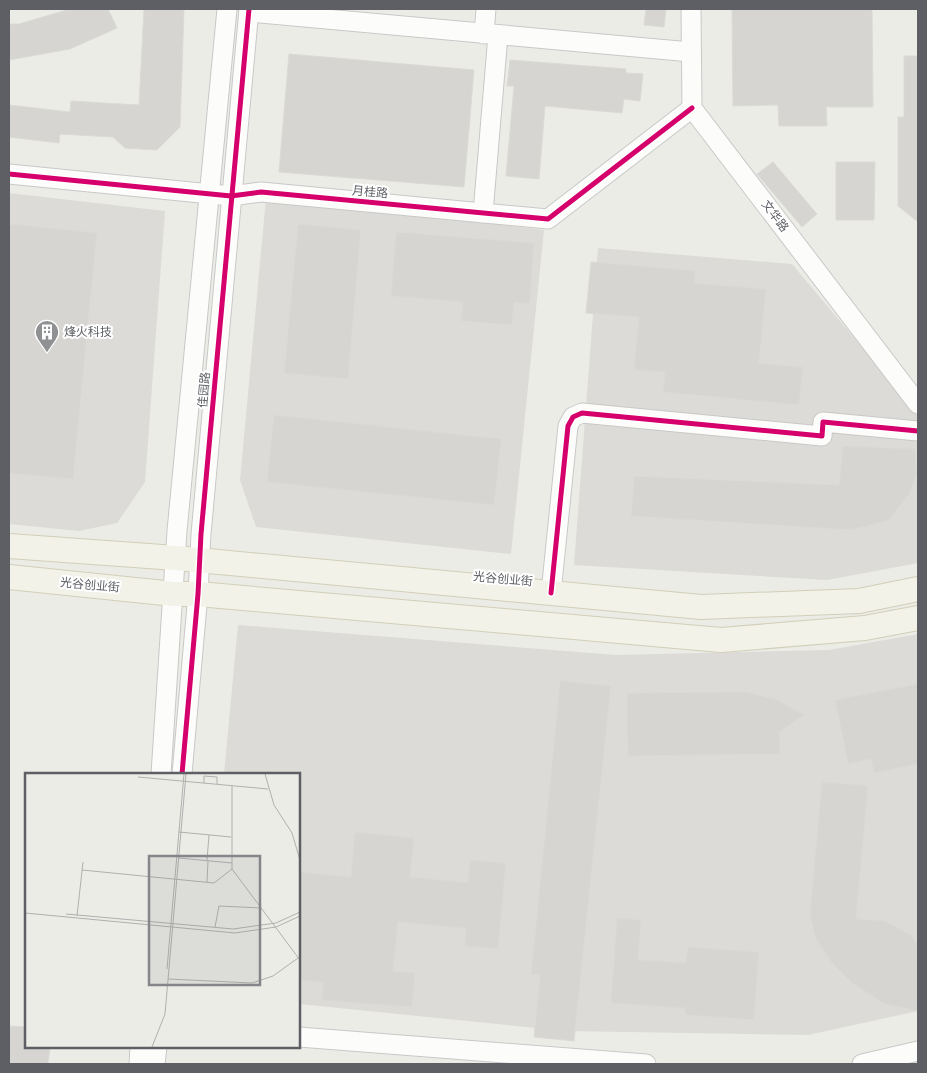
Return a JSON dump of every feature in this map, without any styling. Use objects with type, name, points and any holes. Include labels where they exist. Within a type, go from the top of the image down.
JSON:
[{"type":"main road","name":"光谷创业街","points":[[9,546],[201,560],[701,607],[858,601],[918,589]]},
{"type":"main road","name":"光谷创业街","points":[[9,577],[174,594],[198,594],[721,640],[865,628],[918,618]]},
{"type":"street","name":"佳园路","points":[[161,773],[176,558],[227,9]]},
{"type":"street","points":[[483,213],[491,34],[486,9]]},
{"type":"street","points":[[691,9],[692,108]]},
{"type":"street","name":"佳园路","points":[[182,773],[201,560],[201,534],[249,10]]},
{"type":"street","points":[[249,10],[691,52]]},
{"type":"street","name":"月桂路","points":[[9,174],[231,196],[261,192],[548,219],[692,108]]},
{"type":"street","name":"文华路","points":[[692,108],[918,404]]},
{"type":"street","points":[[551,593],[568,426],[573,417],[582,413],[822,436],[823,422],[918,431]]},
{"type":"street","points":[[300,1036],[646,1064]]},
{"type":"street","points":[[139,1064],[140,1048]]},
{"type":"street","points":[[155,1064],[157,1048]]},
{"type":"street","points":[[862,1064],[912,1056]]},
{"type":"shaded area","points":[[9,193],[165,211],[145,482],[117,523],[79,531],[9,524]]},
{"type":"shaded area","points":[[266,198],[544,230],[511,554],[256,527],[240,480]]},
{"type":"shaded area","points":[[598,248],[792,264],[918,414],[918,563],[827,580],[574,565]]},
{"type":"shaded area","points":[[238,625],[616,655],[829,650],[918,634],[918,1011],[808,1035],[566,1031],[300,1004],[300,773],[224,773]]},
{"type":"building","points":[[70,9],[108,9],[117,28],[70,49],[9,60],[9,24],[19,24]]},
{"type":"building","points":[[144,9],[184,9],[180,127],[157,150],[125,148],[113,137],[60,134],[59,143],[9,137],[9,105],[70,112],[71,101],[139,105]]},
{"type":"building","points":[[646,9],[666,9],[664,27],[644,25]]},
{"type":"building","points":[[732,9],[872,9],[873,107],[826,107],[827,126],[779,126],[778,105],[733,106]]},
{"type":"building","points":[[289,54],[474,70],[464,187],[279,172]]},
{"type":"building","points":[[904,56],[918,56],[918,222],[898,206],[898,117],[904,117]]},
{"type":"building","points":[[510,60],[626,69],[626,73],[643,74],[640,101],[624,99],[622,113],[545,106],[539,179],[506,176],[514,86],[507,86]]},
{"type":"building","points":[[773,162],[817,214],[802,227],[757,174]]},
{"type":"building","points":[[836,162],[875,162],[874,220],[836,220]]},
{"type":"building","name":"烽火科技","points":[[9,224],[97,233],[73,479],[9,473]]},
{"type":"building","points":[[298,224],[361,230],[348,379],[284,373]]},
{"type":"building","points":[[396,232],[534,243],[530,303],[514,302],[512,325],[461,321],[463,302],[391,296]]},
{"type":"building","points":[[591,262],[695,271],[694,283],[766,289],[759,363],[803,367],[799,405],[663,392],[665,372],[634,370],[639,317],[586,313]]},
{"type":"building","points":[[274,415],[501,439],[494,505],[267,482]]},
{"type":"building","points":[[843,446],[915,449],[916,474],[910,493],[889,520],[851,530],[631,516],[634,476],[839,485]]},
{"type":"building","points":[[560,681],[611,686],[574,1041],[534,1037],[540,975],[531,974]]},
{"type":"building","points":[[918,684],[918,764],[874,773],[871,759],[848,764],[835,700]]},
{"type":"building","points":[[746,692],[776,699],[804,715],[779,732],[780,754],[628,756],[627,693]]},
{"type":"building","points":[[822,782],[868,786],[856,919],[885,921],[911,935],[918,946],[918,1011],[885,1004],[852,983],[832,963],[815,937],[810,914]]},
{"type":"building","points":[[355,832],[414,838],[410,877],[468,883],[470,860],[506,863],[498,949],[465,946],[466,928],[398,922],[393,971],[415,973],[412,1007],[322,1000],[323,982],[300,980],[300,872],[351,877]]},
{"type":"building","points":[[617,918],[641,920],[638,960],[686,963],[688,947],[759,952],[754,1020],[685,1015],[685,1008],[611,1003]]},
{"type":"building","points":[[9,1026],[25,1027],[25,1048],[50,1048],[48,1064],[9,1064]]},
{"type":"cycle path","points":[[182,773],[198,594],[201,534],[249,9]]},
{"type":"cycle path","points":[[9,174],[231,196],[261,192],[548,219],[692,108]]},
{"type":"cycle path","points":[[551,593],[568,426],[573,417],[582,413],[822,436],[823,422],[918,431]]},
{"type":"place","name":"烽火科技","points":[[47,353]]}]
